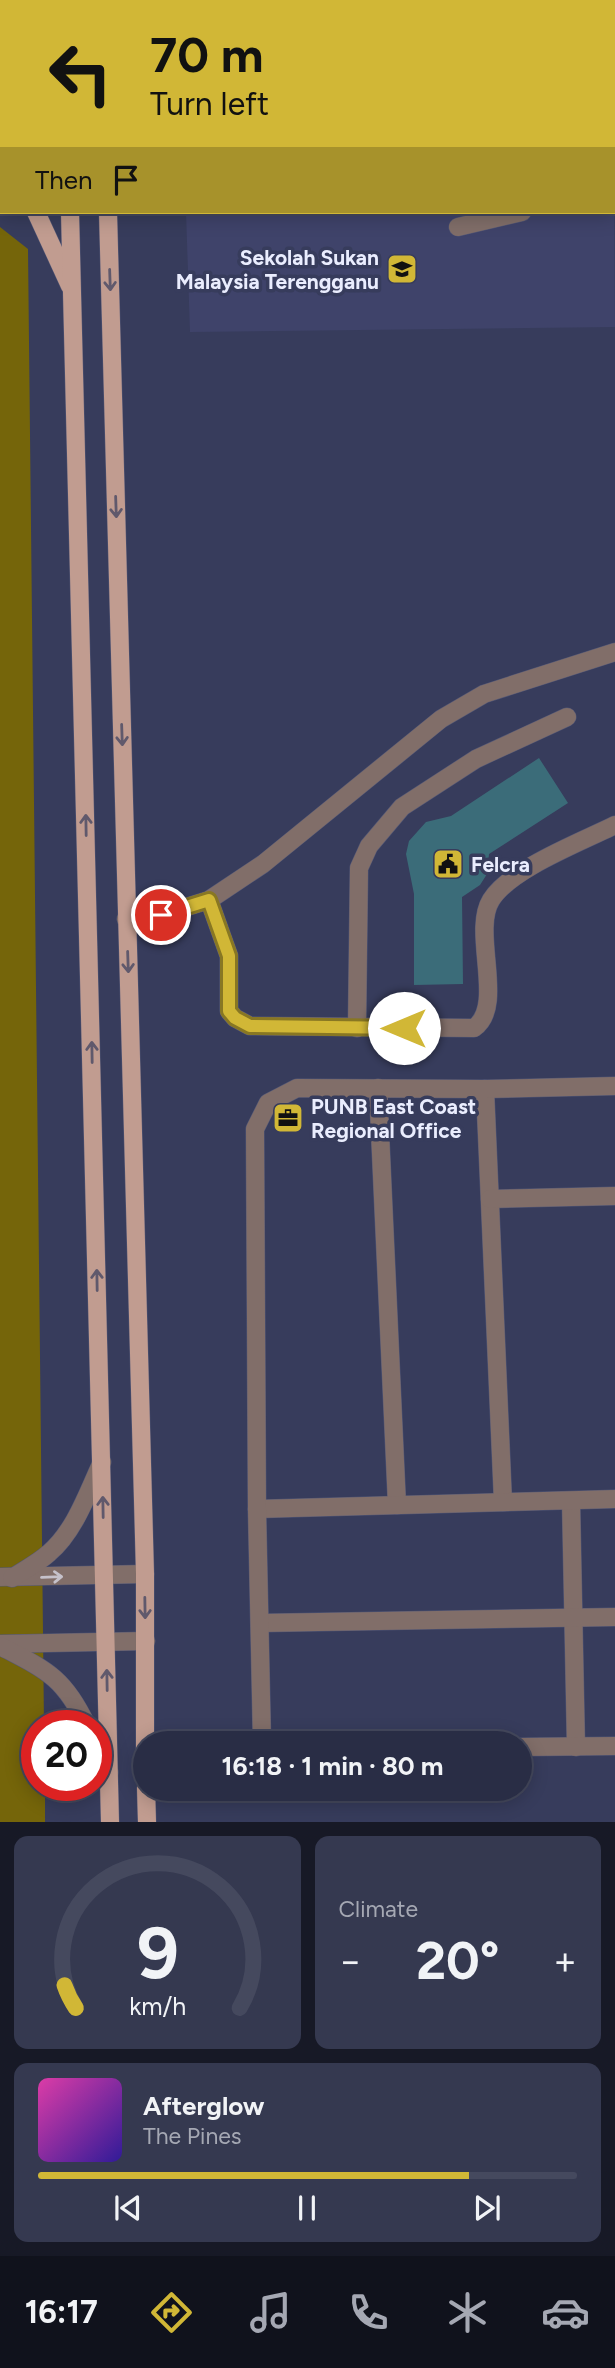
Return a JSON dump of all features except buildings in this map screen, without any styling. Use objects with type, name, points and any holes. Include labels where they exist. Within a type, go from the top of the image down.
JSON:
[{"type":"main road","points":[[37,214],[72,292]]},
{"type":"main road","points":[[70,214],[108,1710]]},
{"type":"main road","points":[[108,214],[145,1574],[145,1731]]},
{"type":"main road","points":[[110,1801],[110,1822]]},
{"type":"main road","points":[[146,1801],[147,1822]]},
{"type":"street","points":[[458,227],[513,214]]},
{"type":"street","points":[[127,919],[161,915],[209,900],[263,864],[441,719],[484,694],[615,652]]},
{"type":"street","points":[[356,1028],[359,868],[369,846],[401,807],[476,759],[567,717]]},
{"type":"street","points":[[209,900],[229,956],[229,1011],[235,1018],[250,1026],[474,1028],[482,1023],[487,1008],[485,912],[493,897],[517,874],[615,825]]},
{"type":"street","points":[[262,1731],[257,1509],[255,1129],[268,1103],[297,1088],[485,1089],[615,1086]]},
{"type":"street","points":[[378,1088],[397,1505]]},
{"type":"street","points":[[485,1089],[503,1502]]},
{"type":"street","points":[[490,1199],[615,1196]]},
{"type":"street","points":[[6,1578],[51,1552],[77,1515],[102,1461]]},
{"type":"street","points":[[257,1509],[615,1499]]},
{"type":"street","points":[[570,1500],[576,1746]]},
{"type":"street","points":[[6,1578],[145,1574]]},
{"type":"street","points":[[260,1623],[615,1617]]},
{"type":"street","points":[[0,1645],[146,1641]]},
{"type":"street","points":[[0,1645],[56,1678],[79,1710]]},
{"type":"street","points":[[532,1747],[615,1746]]},
{"type":"shaded area","name":"Sekolah Sukan Malaysia Terengganu","points":[[186,214],[614,214],[615,327],[190,332]]},
{"type":"shaded area","points":[[0,227],[28,249],[44,1710],[21,1710],[21,1801],[45,1801],[45,1822],[0,1822]]},
{"type":"place","name":"Sekolah Sukan Malaysia Terengganu","points":[[402,269]]},
{"type":"place","name":"Felcra","points":[[448,864]]},
{"type":"place","name":"PUNB East Coast Regional Office","points":[[288,1118]]},
{"type":"route","points":[[161,915],[209,900],[229,956],[229,1011],[235,1018],[250,1026],[404,1028]]}]
